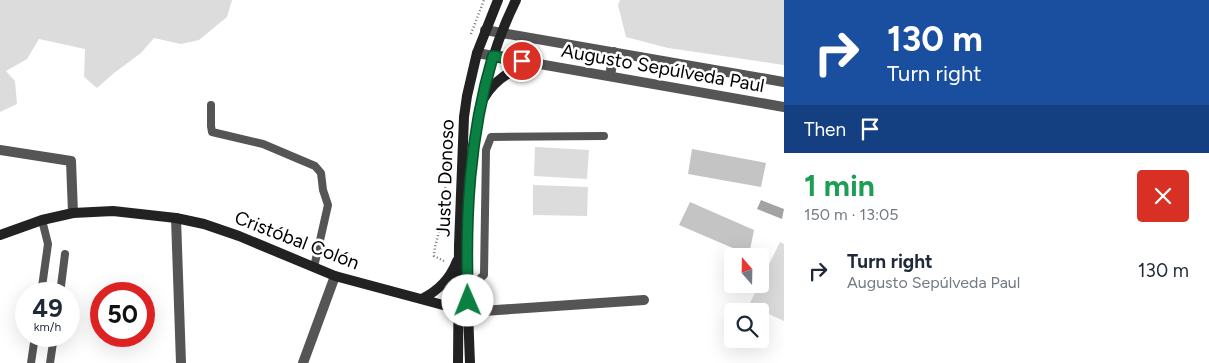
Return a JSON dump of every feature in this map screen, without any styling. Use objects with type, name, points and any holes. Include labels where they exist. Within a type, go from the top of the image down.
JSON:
[{"type":"main road","name":"Justo Donoso","points":[[470,363],[463,310],[459,245],[464,117],[477,53],[498,0]]},
{"type":"main road","name":"Justo Donoso","points":[[458,363],[463,310],[467,290],[467,227],[475,131],[493,56],[516,0]]},
{"type":"main road","points":[[480,105],[490,89],[501,78],[517,68],[535,63]]},
{"type":"main road","name":"Cristóbal Colón","points":[[0,236],[42,220],[73,213],[112,211],[176,218],[204,224],[239,236],[335,276],[463,310]]},
{"type":"main road","points":[[422,299],[445,282],[457,260],[459,245]]},
{"type":"street","name":"Augusto Sepúlveda Paul","points":[[485,30],[784,82]]},
{"type":"street","points":[[610,76],[614,52]]},
{"type":"street","name":"Augusto Sepúlveda Paul","points":[[477,53],[784,107]]},
{"type":"street","points":[[0,150],[71,161],[73,213]]},
{"type":"street","points":[[176,218],[181,363]]},
{"type":"street","points":[[303,363],[335,276]]},
{"type":"street","name":"Cristóbal Colón","points":[[463,310],[644,300]]},
{"type":"lane","points":[[211,105],[212,132],[263,144],[315,166],[321,173],[323,190],[328,205],[314,268]]},
{"type":"lane","points":[[467,290],[484,275],[486,150],[491,137],[604,136]]},
{"type":"lane","points":[[42,220],[48,244],[43,282]]},
{"type":"lane","points":[[62,282],[65,254]]},
{"type":"lane","points":[[31,363],[33,347]]},
{"type":"lane","points":[[50,363],[52,347]]},
{"type":"shaded area","points":[[0,0],[232,0],[227,17],[199,40],[181,44],[154,38],[141,53],[97,88],[84,77],[85,49],[39,39],[27,59],[6,71],[15,81],[17,104],[0,112]]},
{"type":"shaded area","points":[[620,0],[784,0],[784,65],[668,48],[626,37],[618,5]]},
{"type":"shaded area","points":[[535,147],[589,150],[587,179],[534,176]]},
{"type":"shaded area","points":[[533,185],[588,187],[587,216],[533,215]]},
{"type":"shaded area","points":[[761,200],[784,209],[782,219],[757,209]]},
{"type":"shaded area","points":[[780,242],[784,244],[784,321],[769,314],[769,303],[750,303],[755,293],[769,293],[769,264]]},
{"type":"building","points":[[692,149],[766,163],[761,187],[688,174]]},
{"type":"building","points":[[690,202],[754,230],[750,248],[733,248],[679,225]]},
{"type":"route","points":[[468,301],[467,254],[470,175],[480,105],[493,56],[522,61]]}]
